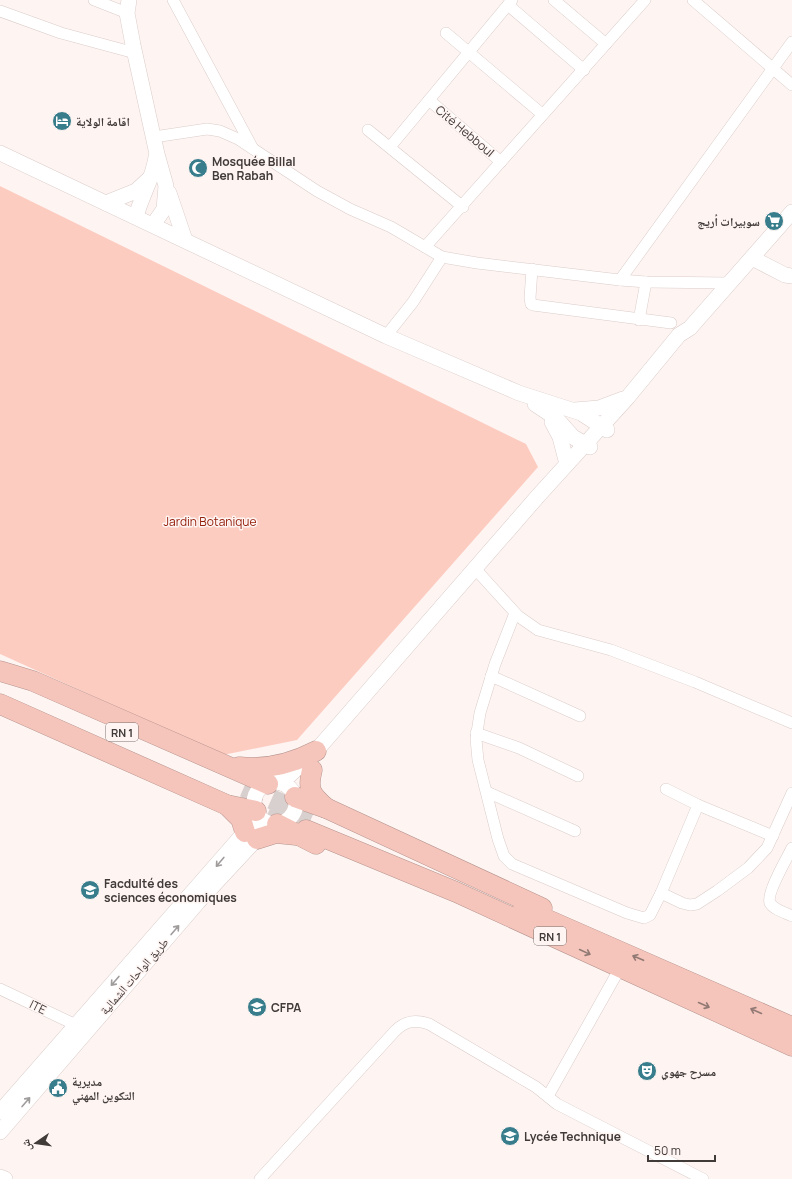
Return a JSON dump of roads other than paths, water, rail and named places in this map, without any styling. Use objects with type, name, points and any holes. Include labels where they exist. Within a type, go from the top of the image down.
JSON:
[{"type":"highway","points":[[0,671],[47,687],[221,764],[284,789],[311,823]]},
{"type":"highway","name":"RN 1","points":[[0,677],[237,797]]},
{"type":"highway","name":"RN 1","points":[[0,691],[237,797]]},
{"type":"highway","points":[[0,704],[237,797],[266,819],[311,823]]},
{"type":"highway","points":[[221,764],[265,768],[299,760],[316,751]]},
{"type":"highway","points":[[311,823],[315,798],[310,789],[309,783],[312,770]]},
{"type":"highway","points":[[237,797],[241,819],[251,836],[276,833],[311,823]]},
{"type":"highway","name":"RN 1","points":[[311,823],[576,932],[792,1027]]},
{"type":"highway","name":"RN 1","points":[[311,823],[456,892],[792,1046]]},
{"type":"main road","points":[[128,7],[135,53],[157,154],[166,186],[185,240]]},
{"type":"main road","points":[[0,153],[386,336],[519,393],[573,410],[604,428]]},
{"type":"main road","points":[[136,217],[154,172],[157,154]]},
{"type":"main road","points":[[106,203],[118,200],[136,191],[154,172]]},
{"type":"main road","points":[[153,225],[164,209],[166,186]]},
{"type":"main road","points":[[266,819],[256,795],[259,790],[284,789],[312,770],[587,446],[685,339],[690,328],[792,212]]},
{"type":"main road","points":[[752,258],[785,275],[792,276]]},
{"type":"main road","points":[[604,428],[679,335],[690,328]]},
{"type":"main road","points":[[519,393],[556,418],[570,434],[587,446]]},
{"type":"main road","points":[[573,410],[599,408],[628,397]]},
{"type":"main road","points":[[546,411],[560,437],[567,464]]},
{"type":"main road","points":[[284,789],[567,464],[587,446]]},
{"type":"main road","name":"طريق الواحات الشمالية","points":[[0,1112],[76,1025],[266,819],[283,822],[292,814],[296,803],[284,789]]},
{"type":"main road","name":"طريق الواحات الشمالية","points":[[0,1132],[198,902],[251,836]]},
{"type":"main road","points":[[0,1177],[5,1179]]},
{"type":"street","points":[[94,0],[128,7]]},
{"type":"street","points":[[173,0],[253,149]]},
{"type":"street","points":[[554,0],[606,44]]},
{"type":"street","points":[[426,247],[463,207],[542,114],[584,70],[645,0]]},
{"type":"street","points":[[693,0],[792,85]]},
{"type":"street","points":[[390,147],[510,2],[584,70]]},
{"type":"street","points":[[0,11],[61,32],[135,53]]},
{"type":"street","points":[[446,33],[542,114]]},
{"type":"street","points":[[620,280],[792,42]]},
{"type":"street","name":"Cité Hebboul","points":[[429,100],[501,162]]},
{"type":"street","points":[[154,136],[208,129],[220,131],[238,139],[317,191],[350,209],[392,227],[442,257],[620,280],[646,282],[729,283]]},
{"type":"street","points":[[368,130],[463,207]]},
{"type":"street","points":[[386,336],[413,302],[442,257]]},
{"type":"street","points":[[532,269],[530,298],[531,304],[533,305],[671,323]]},
{"type":"street","points":[[639,320],[646,282]]},
{"type":"street","points":[[479,573],[515,613],[538,630],[611,650],[694,682],[792,723]]},
{"type":"street","points":[[515,613],[491,676],[476,733],[476,747],[501,850],[512,864],[644,918],[650,915],[661,892],[698,805]]},
{"type":"street","points":[[491,676],[580,716]]},
{"type":"street","points":[[476,733],[519,748],[578,776]]},
{"type":"street","points":[[666,789],[698,805],[773,836]]},
{"type":"street","points":[[486,792],[575,831]]},
{"type":"street","points":[[661,892],[682,903],[690,905],[697,904],[748,868],[761,856],[773,836],[792,793]]},
{"type":"street","points":[[792,848],[769,896],[773,906],[792,916]]},
{"type":"street","points":[[548,1096],[620,968]]},
{"type":"street","name":"ITE","points":[[0,989],[76,1025]]},
{"type":"street","points":[[260,1179],[400,1026],[407,1022],[422,1021],[536,1087],[557,1104],[703,1179]]},
{"type":"tunnel","points":[[244,787],[312,817]]},
{"type":"tunnel","points":[[241,800],[297,825]]},
{"type":"place","name":"اقامة الولاية","points":[[62,121]]},
{"type":"place","name":"Mosquée Billal Ben Rabah","points":[[198,168]]},
{"type":"place","name":"سوبيرات أريج","points":[[774,221]]},
{"type":"place","name":"Facdulté des sciences économiques","points":[[90,890]]},
{"type":"place","name":"CFPA","points":[[257,1007]]},
{"type":"place","name":"مسرح جهوي","points":[[647,1071]]},
{"type":"place","name":"مديرية التكوين المهني","points":[[58,1088]]},
{"type":"place","name":"Lycée Technique","points":[[510,1136]]},
{"type":"park label","name":"Jardin Botanique","points":[[210,521]]}]
